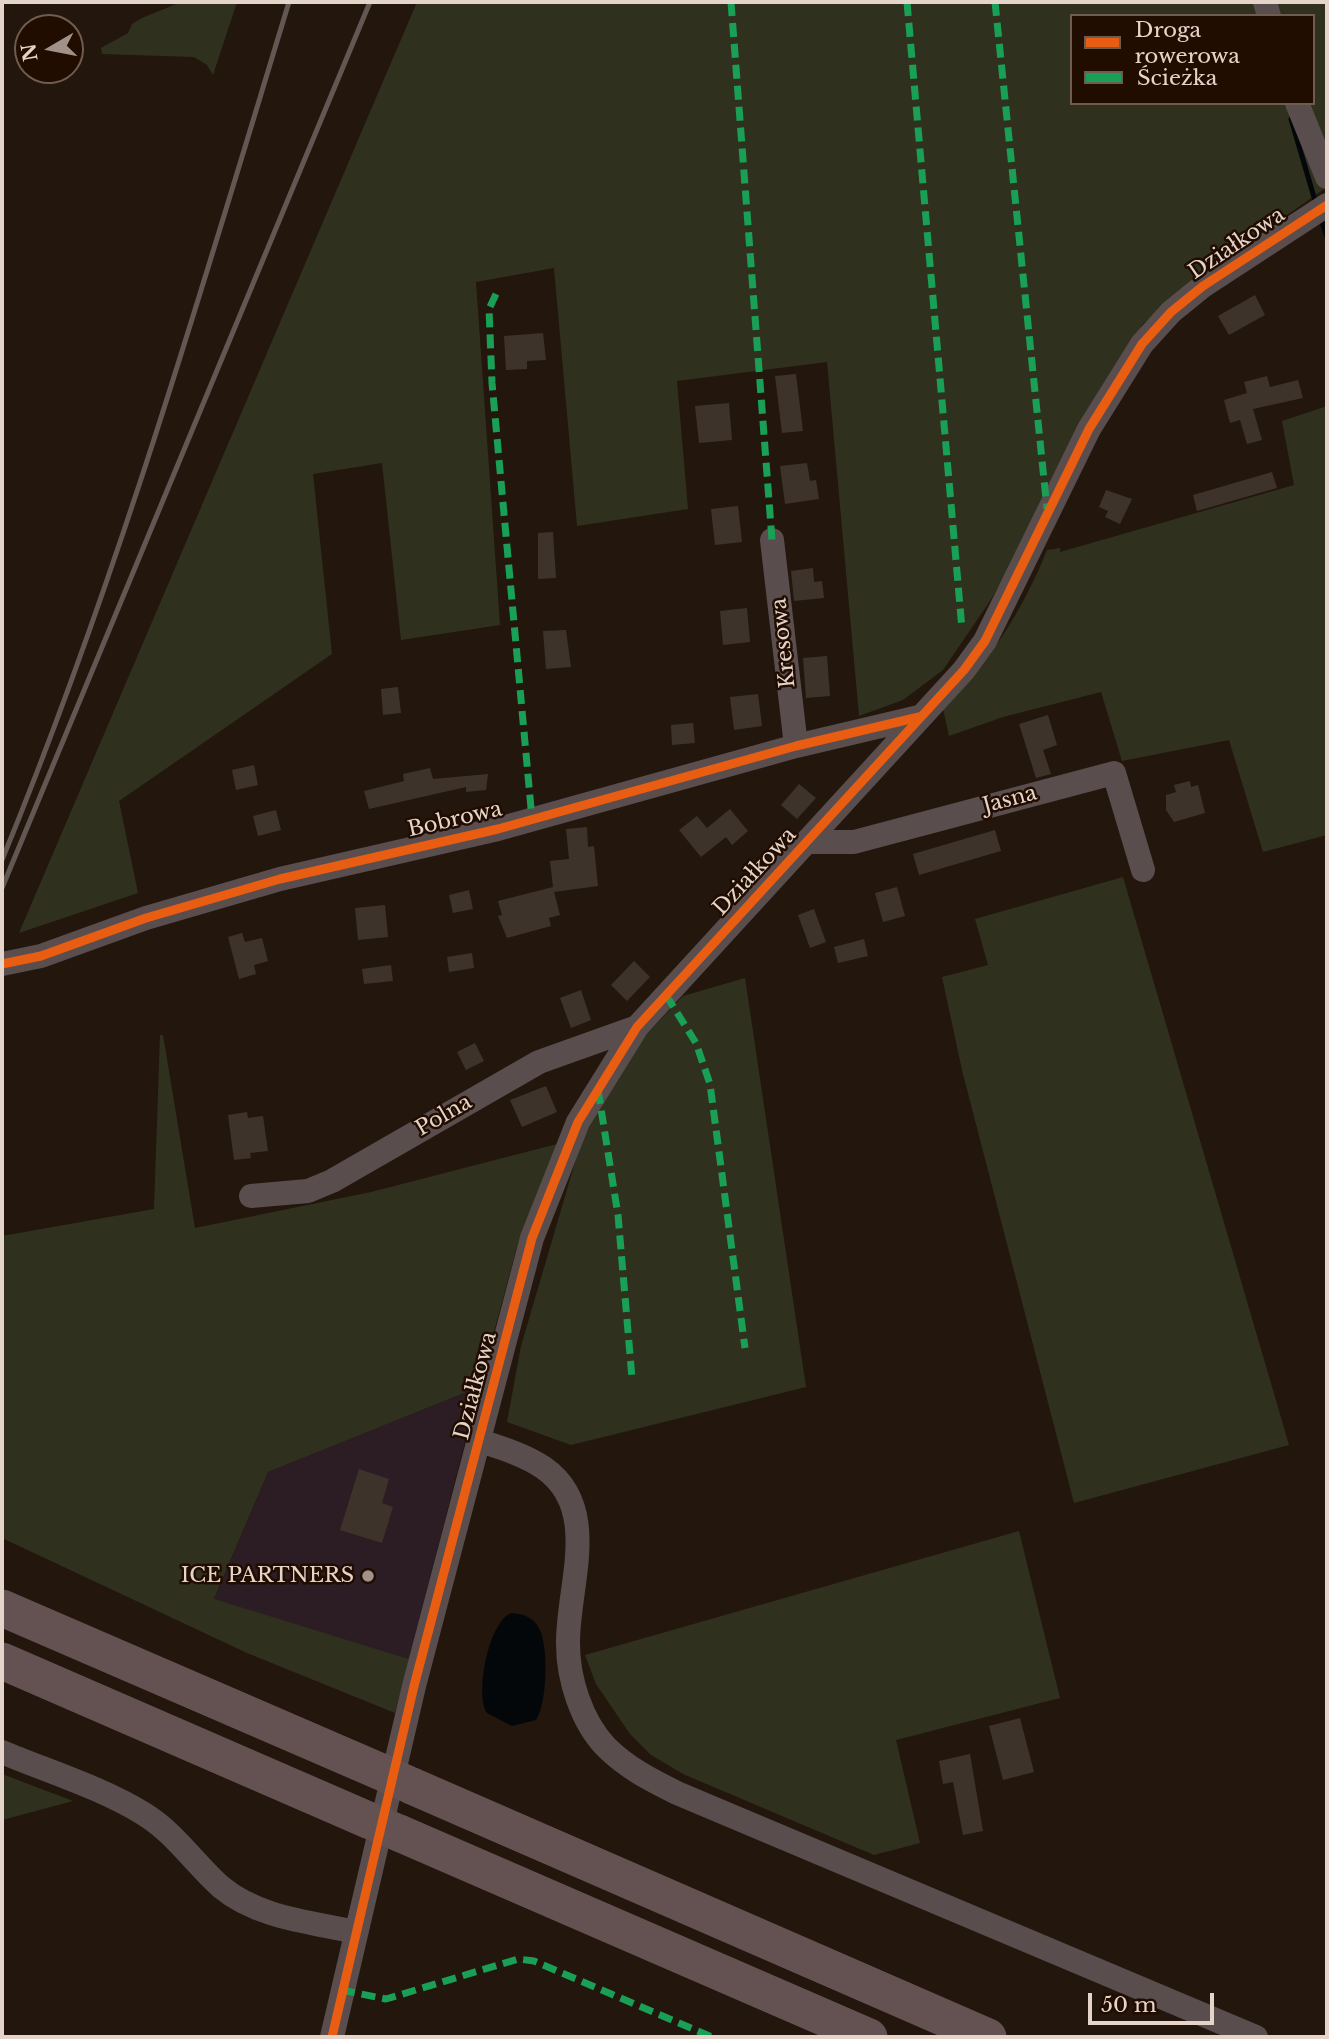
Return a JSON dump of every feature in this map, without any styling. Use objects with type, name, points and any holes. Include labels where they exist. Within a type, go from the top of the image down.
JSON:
[{"type":"highway","points":[[2,1608],[988,2037]]},
{"type":"highway","points":[[2,1661],[869,2037]]},
{"type":"street","points":[[1298,105],[1327,177]]},
{"type":"street","name":"Działkowa","points":[[332,2037],[414,1686],[532,1238],[578,1122],[637,1027],[919,716],[964,670],[985,641],[1090,429],[1142,344],[1171,313],[1203,286],[1320,210]]},
{"type":"street","name":"Kresowa","points":[[772,540],[796,746]]},
{"type":"street","name":"Bobrowa","points":[[2,964],[41,956],[146,918],[280,879],[498,828],[796,746],[919,716]]},
{"type":"street","name":"Jasna","points":[[807,842],[854,842],[1114,773],[1143,870]]},
{"type":"street","name":"Polna","points":[[251,1196],[308,1191],[320,1186],[539,1062],[637,1027]]},
{"type":"street","points":[[480,1441],[515,1453],[545,1469],[562,1488],[576,1518],[579,1548],[568,1642],[569,1673],[582,1710],[604,1745],[636,1772],[677,1793],[1256,2037]]},
{"type":"street","points":[[2,1752],[143,1813],[176,1837],[222,1888],[248,1905],[281,1916],[356,1932]]},
{"type":"shaded area","points":[[479,1387],[409,1659],[214,1600],[268,1472]]},
{"type":"shaded area","points":[[512,1613],[527,1617],[539,1628],[544,1648],[545,1675],[543,1701],[536,1720],[512,1726],[487,1713],[482,1691],[486,1658],[491,1643],[504,1618]]},
{"type":"green space","points":[[181,2],[237,2],[213,75],[207,65],[194,57],[102,54],[101,48],[128,33],[132,24]]},
{"type":"green space","points":[[417,2],[1327,2],[1327,187],[1204,273],[1143,324],[1087,413],[1032,529],[990,601],[943,670],[903,700],[859,716],[827,362],[677,381],[688,509],[577,526],[554,268],[476,282],[500,625],[401,640],[382,463],[313,474],[332,654],[119,801],[138,893],[19,933]]},
{"type":"green space","points":[[1327,406],[1327,835],[1263,852],[1229,740],[1122,761],[1101,692],[1003,717],[949,736],[943,709],[975,673],[1003,635],[1027,594],[1047,550],[1060,548],[1060,552],[1294,485],[1282,421]]},
{"type":"green space","points":[[1123,877],[1289,1445],[1074,1503],[962,1070],[942,977],[988,965],[975,919]]},
{"type":"green space","points":[[745,978],[806,1387],[571,1445],[507,1422],[521,1346],[581,1142],[612,1081],[645,1036],[683,996]]},
{"type":"green space","points":[[160,1035],[163,1035],[195,1228],[371,1192],[557,1144],[517,1247],[479,1387],[268,1472],[214,1599],[409,1659],[395,1713],[247,1653],[2,1538],[2,1236],[154,1209]]},
{"type":"green space","points":[[1019,1531],[1060,1698],[896,1740],[920,1843],[874,1855],[683,1774],[651,1755],[630,1734],[596,1684],[585,1655]]},
{"type":"green space","points":[[2,1774],[73,1801],[2,1820]]},
{"type":"building","points":[[1255,295],[1265,315],[1229,335],[1218,316]]},
{"type":"building","points":[[543,333],[546,360],[527,361],[527,369],[506,370],[504,336]]},
{"type":"building","points":[[796,374],[803,431],[782,433],[775,376]]},
{"type":"building","points":[[1267,376],[1270,387],[1298,380],[1303,398],[1253,409],[1262,440],[1247,444],[1240,420],[1230,423],[1224,400],[1247,393],[1244,382]]},
{"type":"building","points":[[729,403],[732,440],[699,443],[695,406]]},
{"type":"building","points":[[807,463],[810,481],[816,480],[819,499],[785,504],[780,466]]},
{"type":"building","points":[[1272,472],[1277,488],[1197,511],[1193,495]]},
{"type":"building","points":[[1106,490],[1132,499],[1120,524],[1105,517],[1108,511],[1099,507]]},
{"type":"building","points":[[738,506],[742,542],[715,545],[711,509]]},
{"type":"building","points":[[553,532],[556,578],[538,579],[538,533]]},
{"type":"building","points":[[813,568],[814,582],[822,581],[824,598],[794,601],[791,571]]},
{"type":"building","points":[[747,608],[750,642],[723,645],[720,611]]},
{"type":"building","points":[[566,630],[571,667],[546,669],[543,631]]},
{"type":"building","points":[[827,656],[830,696],[806,698],[803,658]]},
{"type":"building","points":[[398,687],[401,713],[383,715],[381,689]]},
{"type":"building","points":[[758,694],[762,726],[734,730],[730,697]]},
{"type":"building","points":[[1048,715],[1057,745],[1043,750],[1051,774],[1036,778],[1019,724]]},
{"type":"building","points":[[693,723],[695,743],[672,745],[671,725]]},
{"type":"building","points":[[254,765],[258,785],[236,790],[232,770]]},
{"type":"building","points":[[430,768],[433,779],[488,774],[486,790],[466,792],[466,787],[369,809],[364,791],[404,781],[403,774]]},
{"type":"building","points":[[1190,781],[1191,787],[1198,785],[1205,813],[1174,822],[1166,810],[1166,795],[1176,792],[1174,785]]},
{"type":"building","points":[[799,784],[816,798],[797,819],[781,805]]},
{"type":"building","points":[[730,809],[748,831],[732,845],[726,837],[701,857],[679,830],[697,816],[707,828]]},
{"type":"building","points":[[276,810],[281,830],[258,836],[253,816]]},
{"type":"building","points":[[587,827],[588,847],[594,846],[598,886],[554,892],[560,915],[549,918],[551,926],[507,938],[498,916],[502,915],[498,901],[553,887],[550,861],[569,859],[566,829]]},
{"type":"building","points":[[995,830],[1001,851],[919,875],[913,854]]},
{"type":"building","points":[[897,887],[905,916],[883,922],[875,893]]},
{"type":"building","points":[[469,890],[473,909],[453,913],[449,895]]},
{"type":"building","points":[[385,905],[388,937],[358,940],[355,908]]},
{"type":"building","points":[[814,909],[826,942],[810,948],[798,915]]},
{"type":"building","points":[[242,933],[245,942],[262,938],[268,961],[254,965],[256,974],[239,979],[228,937]]},
{"type":"building","points":[[864,939],[868,956],[838,963],[834,947]]},
{"type":"building","points":[[472,953],[474,968],[449,972],[447,957]]},
{"type":"building","points":[[634,961],[650,977],[627,1001],[611,985]]},
{"type":"building","points":[[391,965],[393,981],[364,984],[362,969]]},
{"type":"building","points":[[581,990],[591,1020],[571,1028],[560,998]]},
{"type":"building","points":[[475,1043],[484,1061],[466,1070],[457,1052]]},
{"type":"building","points":[[546,1086],[557,1112],[522,1127],[510,1100]]},
{"type":"building","points":[[247,1112],[248,1118],[263,1116],[268,1151],[250,1153],[251,1158],[234,1160],[228,1115]]},
{"type":"building","points":[[359,1469],[389,1479],[382,1503],[393,1507],[382,1543],[340,1530]]},
{"type":"building","points":[[1020,1718],[1034,1772],[1003,1780],[989,1726]]},
{"type":"building","points":[[970,1754],[983,1831],[963,1835],[953,1782],[943,1784],[939,1761]]},
{"type":"waterway","points":[[1291,119],[1316,204]]},
{"type":"waterway","points":[[1320,216],[1327,237]]},
{"type":"railway","points":[[2,860],[44,755],[120,542],[190,327],[289,2]]},
{"type":"railway","points":[[2,888],[370,2]]},
{"type":"marked path","points":[[731,2],[772,540]]},
{"type":"marked path","points":[[907,2],[962,629]]},
{"type":"marked path","points":[[995,2],[1047,509]]},
{"type":"marked path","points":[[496,294],[489,309],[492,383],[532,819]]},
{"type":"marked path","points":[[666,995],[696,1043],[710,1084],[745,1348]]},
{"type":"marked path","points":[[598,1090],[618,1215],[632,1378]]},
{"type":"marked path","points":[[341,1990],[386,1999],[518,1959],[534,1961],[712,2037]]},
{"type":"cycle path","points":[[332,2037],[414,1686],[532,1238],[578,1122],[637,1027],[964,670],[985,641],[1089,429],[1142,344],[1171,312],[1203,286],[1327,205]]},
{"type":"cycle path","points":[[2,964],[41,956],[146,918],[280,879],[498,829],[796,746],[919,717]]},
{"type":"place","name":"ICE PARTNERS","points":[[368,1576]]}]
